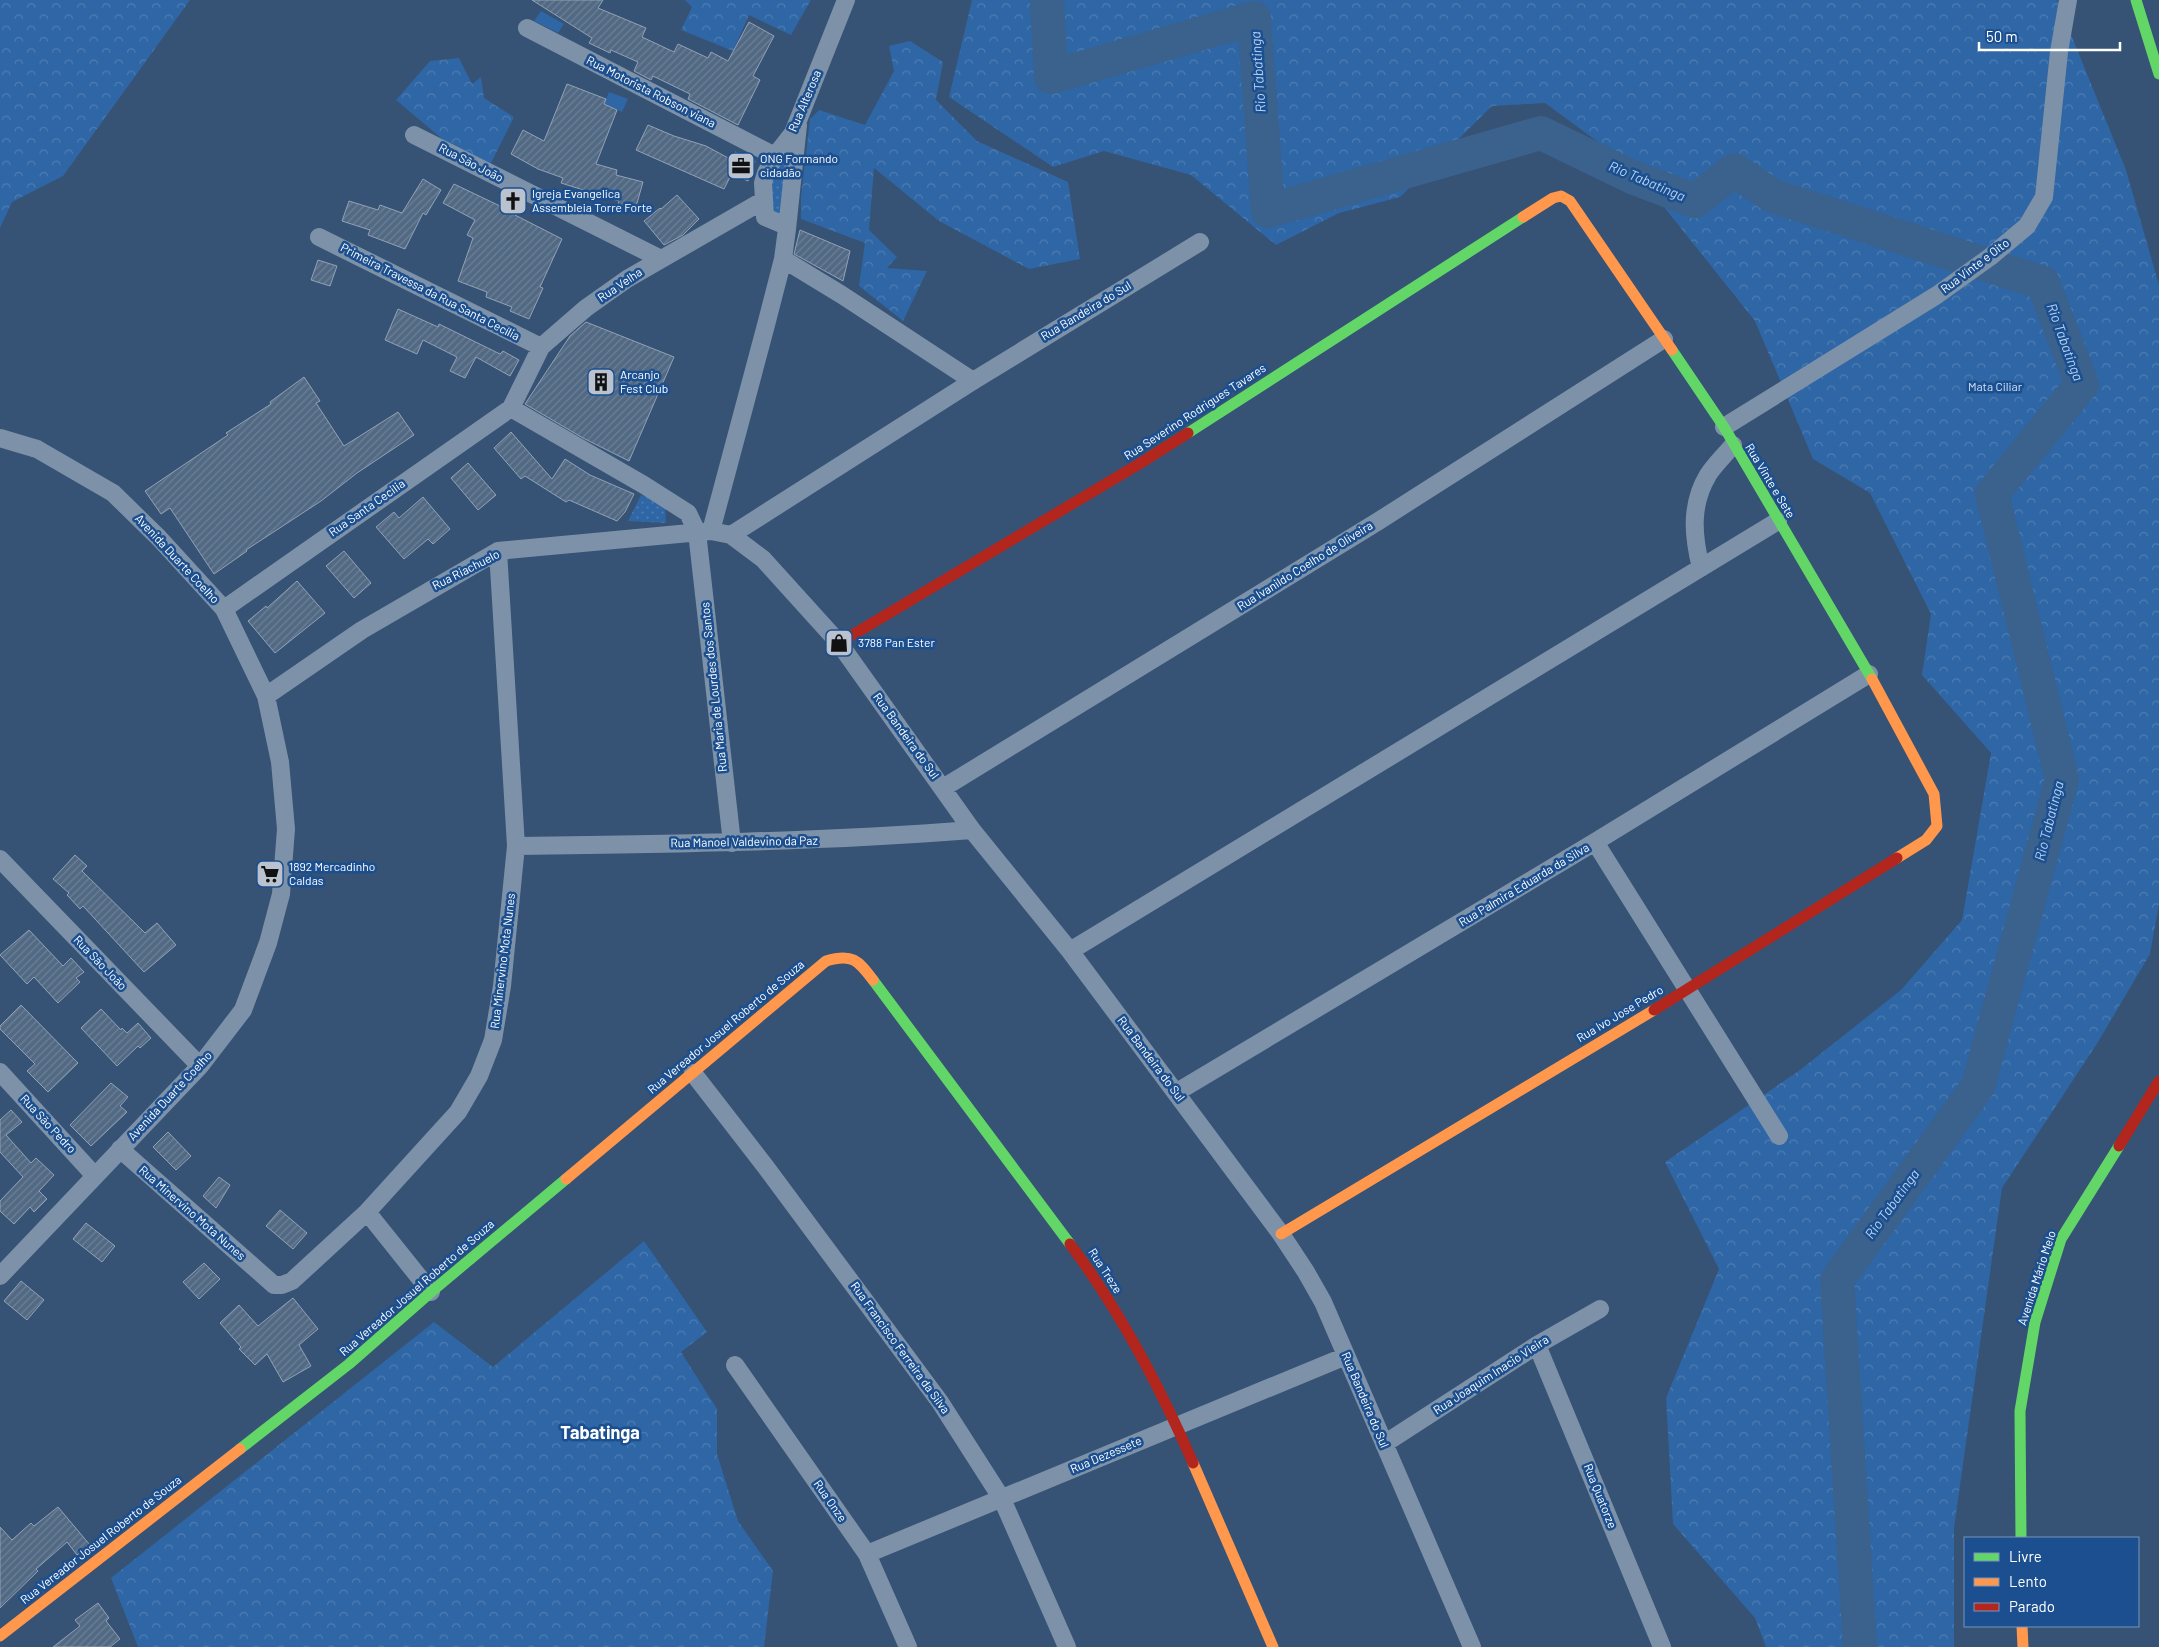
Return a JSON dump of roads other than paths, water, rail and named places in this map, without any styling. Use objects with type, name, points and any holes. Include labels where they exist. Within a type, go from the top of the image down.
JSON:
[{"type":"street","name":"Rua Alterosa","points":[[764,200],[763,183],[775,156],[793,133],[846,0]]},
{"type":"street","name":"Rua Vinte e Oito","points":[[1724,427],[1937,294],[1990,257],[2027,226],[2044,197],[2059,52],[2068,0]]},
{"type":"street","points":[[2136,0],[2159,74]]},
{"type":"street","name":"Rua Motorista Robson viana","points":[[527,28],[775,156]]},
{"type":"street","points":[[704,531],[783,259],[788,229],[798,120]]},
{"type":"street","name":"Rua São João","points":[[414,135],[661,259]]},
{"type":"street","name":"Rua Vinte e Sete","points":[[1562,196],[1570,201],[1724,427],[1732,445],[1869,674],[1934,794]]},
{"type":"street","name":"Rua Severino Rodrigues Tavares","points":[[839,643],[1139,464],[1553,198],[1562,196]]},
{"type":"street","points":[[764,200],[765,217],[784,225],[788,229]]},
{"type":"street","name":"Rua Velha","points":[[511,408],[541,348],[586,308],[627,279],[764,200]]},
{"type":"street","name":"Primeira Travessa da Rua Santa Cecília","points":[[319,236],[541,348]]},
{"type":"street","name":"Rua Bandeira do Sul","points":[[731,535],[973,380],[1200,242]]},
{"type":"street","points":[[783,259],[842,294],[973,380]]},
{"type":"street","name":"Rua Ivanildo Coelho de Oliveira","points":[[943,788],[1385,517],[1664,339]]},
{"type":"street","points":[[511,408],[644,485],[688,513],[704,531]]},
{"type":"street","name":"Rua Santa Cecilia","points":[[224,609],[511,408]]},
{"type":"street","name":"Avenida Duarte Coelho","points":[[0,438],[37,448],[113,493],[159,538],[224,609],[266,696],[280,762],[286,828],[281,894],[268,944],[243,1010],[200,1066],[0,1276]]},
{"type":"street","points":[[1701,568],[1694,540],[1695,510],[1708,476],[1732,445]]},
{"type":"street","points":[[1070,951],[1778,521]]},
{"type":"street","name":"Rua Bandeira do Sul","points":[[704,531],[731,535],[763,559],[839,643],[972,830],[1070,951],[1177,1092],[1281,1234],[1318,1294],[1472,1647]]},
{"type":"street","name":"Rua Riachuelo","points":[[266,696],[362,630],[498,551],[704,531]]},
{"type":"street","name":"Rua Maria de Lourdes dos Santos","points":[[704,531],[732,843]]},
{"type":"street","name":"Rua Minervino Mota Nunes","points":[[120,1150],[274,1285],[282,1285],[292,1282],[367,1212],[458,1112],[479,1076],[493,1040],[502,986],[516,846],[498,551]]},
{"type":"street","name":"Rua Palmira Eduarda da Silva","points":[[1177,1092],[1595,842],[1869,674]]},
{"type":"street","name":"Rua Ivo Jose Pedro","points":[[1281,1234],[1689,989],[1926,840],[1937,826],[1934,794]]},
{"type":"street","name":"Rua Manoel Valdevino da Paz","points":[[516,846],[732,843],[875,838],[972,830]]},
{"type":"street","points":[[1595,842],[1689,989],[1779,1136]]},
{"type":"street","name":"Rua São João","points":[[2,865],[200,1066]]},
{"type":"street","name":"Rua Vereador Josuel Roberto de Souza","points":[[0,1636],[349,1364],[431,1292],[826,961],[845,956]]},
{"type":"street","name":"Rua Treze","points":[[845,956],[851,957],[862,965],[1087,1266],[1127,1330],[1177,1425],[1272,1647]]},
{"type":"street","name":"Rua São Pedro","points":[[0,1072],[95,1176]]},
{"type":"street","name":"Rua Francisco Ferreira da Silva","points":[[693,1073],[765,1166],[940,1402],[1002,1499],[1067,1647]]},
{"type":"street","name":"Avenida Mário Melo","points":[[2022,1537],[2020,1411],[2035,1322],[2061,1239],[2159,1081]]},
{"type":"street","points":[[367,1212],[431,1292]]},
{"type":"street","name":"Rua Joaquim Inacio Vieira","points":[[1384,1444],[1537,1345],[1600,1309]]},
{"type":"street","name":"Rua Quatorze","points":[[1537,1345],[1662,1647]]},
{"type":"street","name":"Rua Dezessete","points":[[867,1554],[1346,1356]]},
{"type":"street","name":"Rua Onze","points":[[736,1365],[867,1554],[908,1647]]},
{"type":"street","points":[[2022,1627],[2023,1647]]},
{"type":"waterway","name":"Rio Tabatinga","points":[[1047,0],[1051,77],[1254,18],[1268,211],[1541,133],[1632,177],[1695,201],[1734,170],[1773,196],[2043,283],[2082,384],[1992,494],[2062,779],[1978,1086],[1837,1280],[1860,1647]]},
{"type":"place","name":"ONG Formando cidadão","points":[[741,166]]},
{"type":"place","name":"Igreja Evangelica Assembleia Torre Forte","points":[[513,201]]},
{"type":"place","name":"Arcanjo Fest Club","points":[[601,382]]},
{"type":"place","name":"3788 Pan Ester","points":[[839,643]]},
{"type":"place","name":"1892 Mercadinho Caldas","points":[[270,874]]},
{"type":"district","name":"Tabatinga","points":[[600,1433]]},
{"type":"park label","name":"Mata Ciliar","points":[[1995,387]]}]
